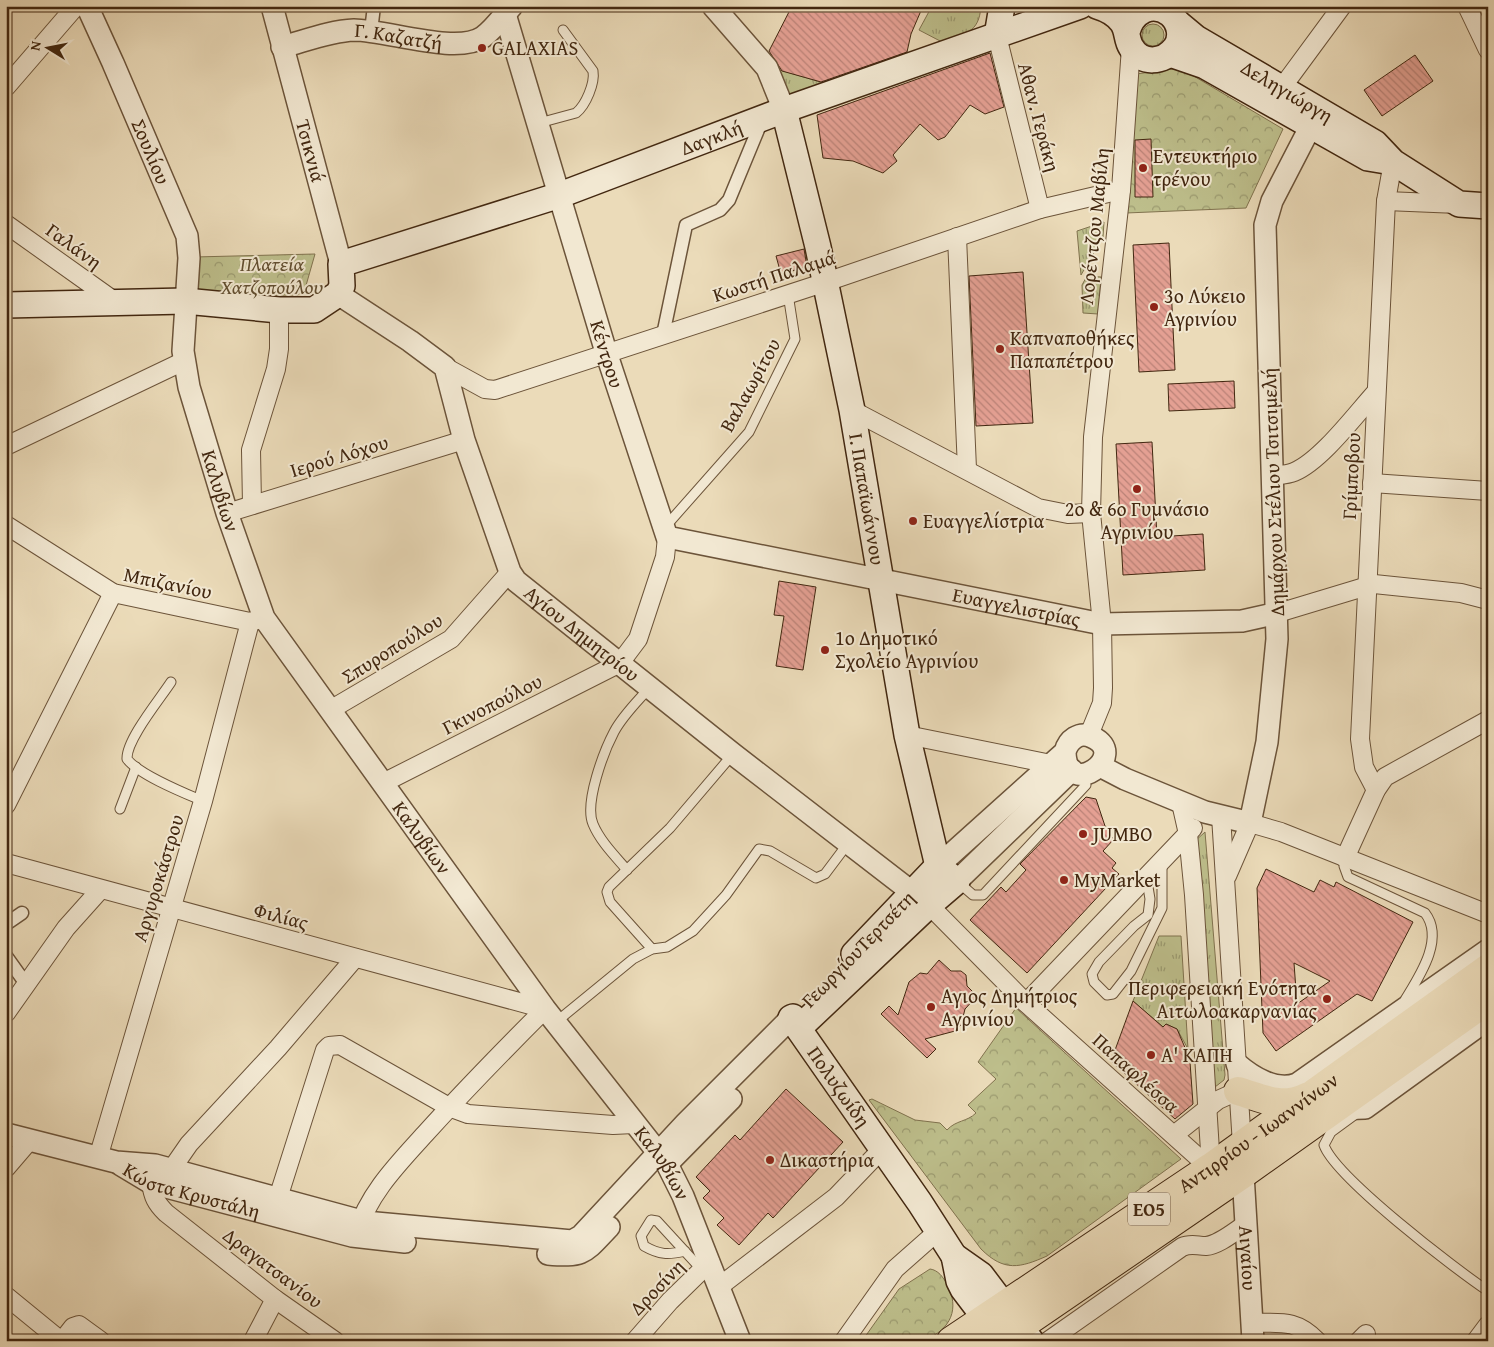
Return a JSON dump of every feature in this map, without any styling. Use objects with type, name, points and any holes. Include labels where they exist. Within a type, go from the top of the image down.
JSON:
[{"type":"main road","points":[[997,36],[1002,6]]},
{"type":"main road","name":"Δαγκλή","points":[[342,264],[560,195],[774,114],[1079,6]]},
{"type":"main road","points":[[1097,6],[1117,16],[1135,19],[1156,8],[1163,9],[1174,17],[1178,23],[1179,38],[1170,54],[1158,60],[1150,60],[1136,53],[1135,19]]},
{"type":"main road","name":"Δεληγιώργη","points":[[1178,23],[1276,96],[1315,119],[1368,158],[1393,162],[1459,204]]},
{"type":"main road","name":"Δεληγιώργη","points":[[1170,54],[1205,66],[1276,96]]},
{"type":"main road","name":"Ι. Παπαϊωάννου","points":[[774,114],[826,282],[852,410],[907,735],[948,873]]},
{"type":"main road","points":[[1459,204],[1488,206]]},
{"type":"main road","name":"Τσικνιά","points":[[338,294],[342,286],[342,264]]},
{"type":"main road","points":[[6,306],[185,301],[279,310],[314,310],[338,294]]},
{"type":"main road","name":"ΓεωργίουΤερτσέτη","points":[[795,1023],[948,873]]},
{"type":"main road","name":"Αντιρρίου - Ιωαννίνων","points":[[1006,1330],[1210,1168],[1488,968]]},
{"type":"main road","name":"Αντιρρίου - Ιωαννίνων","points":[[951,1341],[1006,1330],[1243,1174],[1488,1000]]},
{"type":"main road","name":"Πολυζωίδη","points":[[795,1023],[954,1256],[958,1281],[1006,1330]]},
{"type":"main road","points":[[1238,1091],[1277,1103],[1295,1102],[1309,1095]]},
{"type":"street","points":[[6,86],[76,6]]},
{"type":"street","name":"Σουλίου","points":[[87,6],[187,236],[189,258],[185,301]]},
{"type":"street","name":"Τσικνιά","points":[[272,6],[342,264]]},
{"type":"street","points":[[371,31],[374,6]]},
{"type":"street","points":[[1276,96],[1342,6]]},
{"type":"street","points":[[1467,6],[1488,50]]},
{"type":"street","points":[[663,334],[684,228],[686,225],[720,210],[729,200],[774,114],[767,68],[717,8]]},
{"type":"street","name":"Γ. Καζατζή","points":[[282,47],[337,32],[371,31],[434,41],[466,43],[483,37],[507,9]]},
{"type":"street","name":"Κέντρου","points":[[507,9],[513,38],[606,352],[666,532],[665,557],[638,638],[620,663]]},
{"type":"street","name":"Λορέντζου Μαβίλη","points":[[1089,735],[1102,703],[1102,624],[1092,513],[1093,437],[1121,190],[1135,19]]},
{"type":"street","name":"Αθαν. Γεράκη","points":[[997,36],[1040,209]]},
{"type":"street","name":"Δημάρχου Στέλιου Τσιτσιμελή","points":[[1225,878],[1250,822],[1268,742],[1275,677],[1278,613],[1271,476],[1265,224],[1272,201],[1315,119]]},
{"type":"street","name":"Γρίμποβου","points":[[1376,790],[1364,767],[1360,739],[1386,201],[1393,162]]},
{"type":"street","name":"Κωστή Παλαμά","points":[[445,366],[485,389],[495,390],[606,352],[826,282],[1040,209],[1121,190]]},
{"type":"street","points":[[1386,201],[1459,204]]},
{"type":"street","name":"Γαλάνη","points":[[6,224],[117,304]]},
{"type":"street","points":[[958,237],[967,470]]},
{"type":"street","points":[[338,294],[445,366]]},
{"type":"street","name":"Καλυβίων","points":[[185,301],[184,361],[198,419],[228,513],[257,620],[330,710],[550,1015],[634,1124],[663,1158],[684,1196],[706,1266],[720,1286],[740,1341]]},
{"type":"street","points":[[252,504],[251,450],[276,369],[279,349],[279,310]]},
{"type":"street","points":[[6,446],[184,361]]},
{"type":"street","name":"Αγίου Δημητρίου","points":[[445,366],[464,440],[510,572],[524,588],[733,754],[921,899]]},
{"type":"street","points":[[1271,476],[1292,472],[1304,466],[1318,455],[1376,392]]},
{"type":"street","points":[[852,410],[1038,508],[1068,514],[1092,513]]},
{"type":"street","name":"Ιερού Λόχου","points":[[228,513],[252,504],[464,440]]},
{"type":"street","points":[[1372,483],[1488,491]]},
{"type":"street","name":"Μπιζανίου","points":[[6,525],[113,593],[257,620]]},
{"type":"street","name":"Ευαγγελιστρίας","points":[[666,532],[1102,624],[1242,621],[1278,613],[1377,584],[1461,593],[1488,600]]},
{"type":"street","name":"Σπυροπούλου","points":[[330,710],[451,639],[510,572]]},
{"type":"street","points":[[6,805],[113,593]]},
{"type":"street","name":"Αργυροκάστρου","points":[[107,1160],[171,909],[257,620]]},
{"type":"street","name":"Γκινοπούλου","points":[[383,783],[620,663]]},
{"type":"street","points":[[1346,858],[1376,790],[1391,772],[1488,720]]},
{"type":"street","points":[[907,735],[1069,768],[1084,774],[1090,773],[1100,766],[1104,753],[1102,747],[1089,735],[1076,737],[1067,746],[1069,768]]},
{"type":"street","points":[[1100,766],[1181,803],[1213,814],[1250,822],[1281,832],[1488,914]]},
{"type":"street","name":"ΓεωργίουΤερτσέτη","points":[[948,873],[1069,768]]},
{"type":"street","points":[[1181,803],[1188,834],[1209,1106],[1210,1168]]},
{"type":"street","points":[[1026,1003],[1162,858],[1213,814]]},
{"type":"street","name":"Δημάρχου Στέλιου Τσιτσιμελή","points":[[1213,814],[1225,878],[1242,1145]]},
{"type":"street","name":"Φιλίας","points":[[6,863],[355,958],[550,1015]]},
{"type":"street","points":[[6,1013],[66,928],[100,890]]},
{"type":"street","name":"Παπαφλέσσα","points":[[921,899],[1026,1003],[1210,1168]]},
{"type":"street","points":[[6,924],[22,913]]},
{"type":"street","points":[[1237,1064],[1265,1082],[1278,1086],[1292,1086],[1488,950]]},
{"type":"street","points":[[6,956],[26,984]]},
{"type":"street","points":[[171,1170],[189,1144],[278,1048],[355,958]]},
{"type":"street","points":[[358,1229],[368,1203],[382,1183],[449,1107],[550,1015]]},
{"type":"street","points":[[1334,1109],[1365,1108],[1488,1020]]},
{"type":"street","name":"ΓεωργίουΤερτσέτη","points":[[663,1158],[795,1023]]},
{"type":"street","points":[[278,1198],[325,1050],[329,1046],[340,1045],[449,1107],[468,1114],[613,1125],[634,1124]]},
{"type":"street","points":[[1174,1135],[1209,1106],[1226,1095],[1238,1091]]},
{"type":"street","points":[[6,1134],[107,1160]]},
{"type":"street","points":[[6,1168],[30,1140]]},
{"type":"street","points":[[720,1286],[836,1197],[882,1149]]},
{"type":"street","name":"Κώστα Κρυστάλη","points":[[107,1160],[152,1183],[358,1229],[386,1226],[572,1241],[581,1236],[663,1158]]},
{"type":"street","name":"Κώστα Κρυστάλη","points":[[107,1160],[155,1165],[278,1198],[358,1229]]},
{"type":"street","name":"Αιγαίου","points":[[1243,1174],[1253,1332]]},
{"type":"street","name":"Δραγατσανίου","points":[[152,1183],[153,1195],[157,1204],[166,1213],[275,1299],[335,1341]]},
{"type":"street","points":[[1048,1341],[1182,1247],[1188,1244],[1207,1246],[1246,1224]]},
{"type":"street","points":[[844,1341],[900,1264],[938,1231]]},
{"type":"street","name":"Δροσίνη","points":[[635,1341],[670,1301],[706,1266]]},
{"type":"street","points":[[6,1296],[62,1341],[73,1327],[82,1325],[101,1341]]},
{"type":"street","points":[[253,1341],[275,1299]]},
{"type":"street","points":[[1253,1332],[1288,1323],[1299,1325],[1317,1341]]},
{"type":"street","points":[[1476,1341],[1488,1325]]},
{"type":"lane","points":[[539,123],[576,113],[581,109],[592,85],[593,71],[563,30]]},
{"type":"lane","name":"Βαλαωρίτου","points":[[666,532],[749,432],[795,339],[788,294]]},
{"type":"lane","points":[[171,682],[128,748],[127,759],[136,767],[167,785],[203,801]]},
{"type":"lane","points":[[627,870],[602,840],[592,823],[590,812],[591,798],[615,731],[650,687]]},
{"type":"lane","points":[[652,949],[607,897],[609,887],[670,828],[733,754]]},
{"type":"lane","points":[[120,809],[136,767]]},
{"type":"lane","points":[[948,873],[973,895],[983,895],[1069,768]]},
{"type":"lane","points":[[550,1015],[652,949],[667,947],[693,931],[726,895],[760,849],[770,851],[816,878],[825,874],[849,842]]},
{"type":"lane","points":[[1146,875],[1150,899],[1148,915],[1134,926],[1099,962],[1092,974],[1094,982],[1107,995],[1113,994],[1128,976],[1162,908],[1162,858]]},
{"type":"lane","points":[[1346,858],[1344,866],[1348,877],[1425,913],[1431,921],[1432,932],[1424,967],[1397,1014]]},
{"type":"lane","points":[[1365,1108],[1331,1132],[1324,1145],[1326,1151],[1353,1181],[1455,1268],[1488,1290]]},
{"type":"lane","points":[[685,1251],[668,1255],[657,1254],[644,1246],[641,1236],[651,1220],[654,1220],[685,1251],[706,1266]]},
{"type":"green space","points":[[932,6],[981,6],[980,15],[974,27],[964,34],[942,42],[919,30]]},
{"type":"green space","points":[[1153,24],[1161,27],[1164,35],[1161,43],[1153,46],[1145,43],[1142,35],[1145,27]]},
{"type":"green space","points":[[1173,69],[1187,72],[1283,129],[1246,208],[1126,213],[1136,74]]},
{"type":"green space","points":[[780,70],[828,84],[794,96],[788,95]]},
{"type":"green space","points":[[1104,222],[1103,237],[1081,275],[1077,231]]},
{"type":"green space","name":"Πλατεία Χατζοπούλου","points":[[315,254],[305,289],[298,295],[195,296],[194,257]]},
{"type":"green space","points":[[1087,276],[1101,277],[1098,314],[1083,313],[1082,285]]},
{"type":"green space","points":[[1205,832],[1225,1075],[1224,1080],[1215,1087],[1195,841]]},
{"type":"green space","points":[[1159,936],[1181,936],[1188,1049],[1177,1029],[1166,1024],[1163,1027],[1133,1001]]},
{"type":"green space","points":[[1016,1008],[1181,1159],[1047,1256],[1029,1263],[1013,1266],[997,1261],[981,1249],[869,1100],[872,1099],[915,1120],[940,1123],[947,1130],[954,1124],[973,1116],[976,1113],[968,1105],[996,1079],[978,1062]]},
{"type":"green space","points":[[930,1269],[938,1272],[951,1293],[953,1310],[947,1324],[934,1335],[920,1341],[862,1341],[899,1289]]},
{"type":"building","points":[[792,6],[923,6],[911,34],[907,52],[821,82],[782,71],[769,51]]},
{"type":"building","points":[[990,53],[1004,107],[985,114],[970,105],[945,137],[938,140],[920,124],[893,155],[897,161],[883,173],[853,161],[823,158],[817,115]]},
{"type":"building","points":[[1415,55],[1433,81],[1382,116],[1364,90]]},
{"type":"building","name":"Εντευκτήριο τρένου","points":[[1151,139],[1153,197],[1135,197],[1135,140]]},
{"type":"building","name":"3ο Λύκειο Αγρινίου","points":[[1169,243],[1175,370],[1139,372],[1133,245]]},
{"type":"building","points":[[804,249],[807,267],[781,274],[776,256]]},
{"type":"building","name":"Καπναποθήκες Παπαπέτρου","points":[[1023,272],[1033,423],[976,426],[969,276]]},
{"type":"building","points":[[1234,381],[1235,408],[1169,411],[1168,384]]},
{"type":"building","name":"2ο & 6ο Γυμνάσιο Αγρινίου","points":[[1152,442],[1157,537],[1203,534],[1205,570],[1123,575],[1116,444]]},
{"type":"building","points":[[779,581],[816,587],[803,670],[776,666],[784,616],[774,615]]},
{"type":"building","name":"MyMarket","points":[[1086,797],[1096,799],[1105,826],[1110,830],[1107,833],[1114,839],[1103,851],[1116,863],[1112,868],[1119,874],[1027,973],[970,920],[1001,887],[1006,892],[1026,870],[1020,864]]},
{"type":"building","points":[[1266,869],[1314,892],[1320,880],[1334,887],[1336,882],[1413,922],[1372,1001],[1357,994],[1276,1051],[1263,1033],[1257,888]],"holes":[[[1294,963],[1330,981],[1297,1004]]]},
{"type":"building","name":"Αγιος Δημήτριος Αγρινίου","points":[[939,960],[951,971],[961,971],[966,975],[967,986],[977,996],[965,1009],[961,1025],[955,1031],[925,1039],[936,1049],[927,1058],[881,1014],[889,1006],[898,1015],[909,982],[920,973],[927,974]]},
{"type":"building","name":"Α' ΚΑΠΗ","points":[[1133,1001],[1163,1027],[1166,1024],[1177,1029],[1186,1050],[1189,1048],[1193,1104],[1175,1119],[1111,1061]]},
{"type":"building","name":"Δικαστήρια","points":[[786,1089],[843,1142],[773,1218],[768,1213],[739,1245],[717,1225],[724,1218],[703,1198],[710,1191],[696,1177],[735,1135],[740,1140]]},
{"type":"place","name":"GALAXIAS","points":[[482,48]]},
{"type":"place","name":"Εντευκτήριο τρένου","points":[[1143,168]]},
{"type":"place","name":"3ο Λύκειο Αγρινίου","points":[[1154,307]]},
{"type":"place","name":"Καπναποθήκες Παπαπέτρου","points":[[1000,349]]},
{"type":"place","name":"2ο & 6ο Γυμνάσιο Αγρινίου","points":[[1137,489]]},
{"type":"place","name":"Ευαγγελίστρια","points":[[913,521]]},
{"type":"place","name":"1ο Δημοτικό Σχολείο Αγρινίου","points":[[825,650]]},
{"type":"place","name":"JUMBO","points":[[1083,834]]},
{"type":"place","name":"MyMarket","points":[[1064,880]]},
{"type":"place","name":"Περιφερειακή Ενότητα Αιτωλοακαρνανίας","points":[[1327,999]]},
{"type":"place","name":"Αγιος Δημήτριος Αγρινίου","points":[[931,1007]]},
{"type":"place","name":"Α' ΚΑΠΗ","points":[[1151,1055]]},
{"type":"place","name":"Δικαστήρια","points":[[770,1160]]}]
